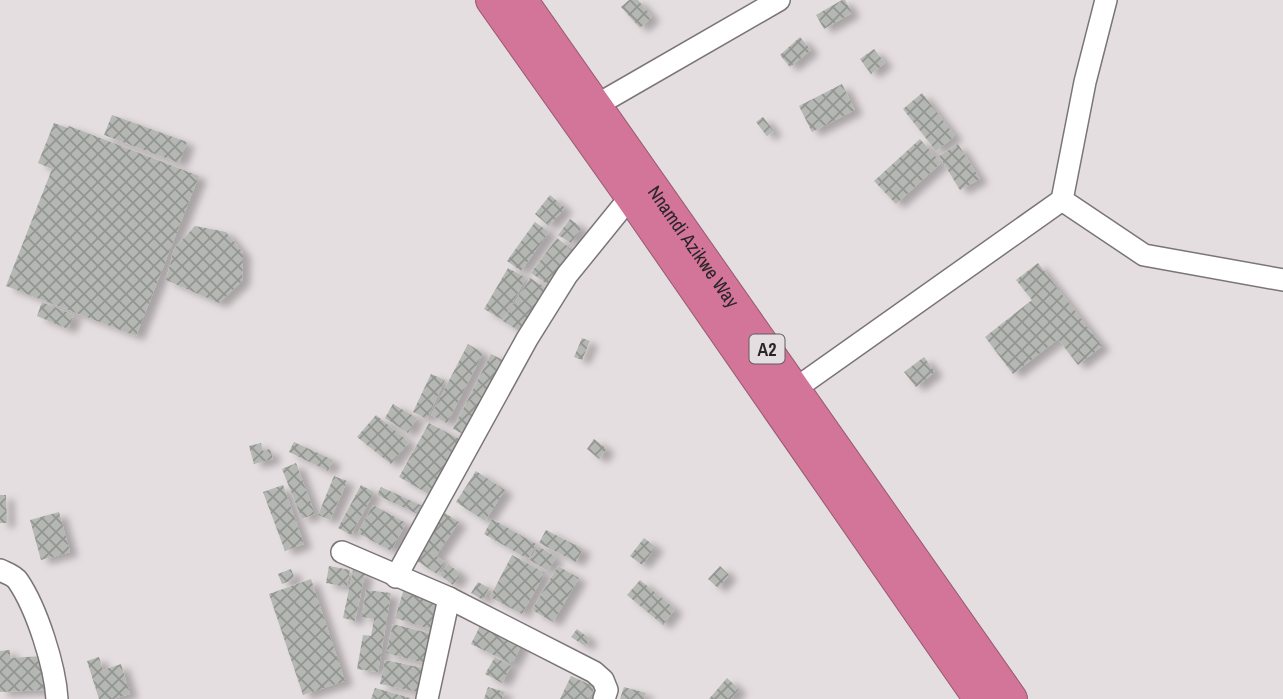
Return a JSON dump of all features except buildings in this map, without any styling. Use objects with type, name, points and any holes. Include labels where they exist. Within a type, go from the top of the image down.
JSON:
[{"type":"highway","name":"Nnamdi Azikwe Way","points":[[492,0],[980,699]]},
{"type":"highway","name":"Nnamdi Azikwe Way","points":[[521,0],[1012,699]]},
{"type":"street","points":[[595,106],[779,0]]},
{"type":"street","points":[[795,389],[1062,200],[1085,82],[1106,0]]},
{"type":"street","points":[[396,577],[527,339],[567,275],[631,196]]},
{"type":"street","points":[[1062,200],[1144,255],[1283,280]]},
{"type":"street","points":[[342,552],[396,577],[449,597],[594,672],[603,680],[607,690],[604,699]]},
{"type":"street","points":[[0,570],[17,578],[35,618],[55,676],[57,699]]},
{"type":"street","points":[[427,699],[449,597]]}]
